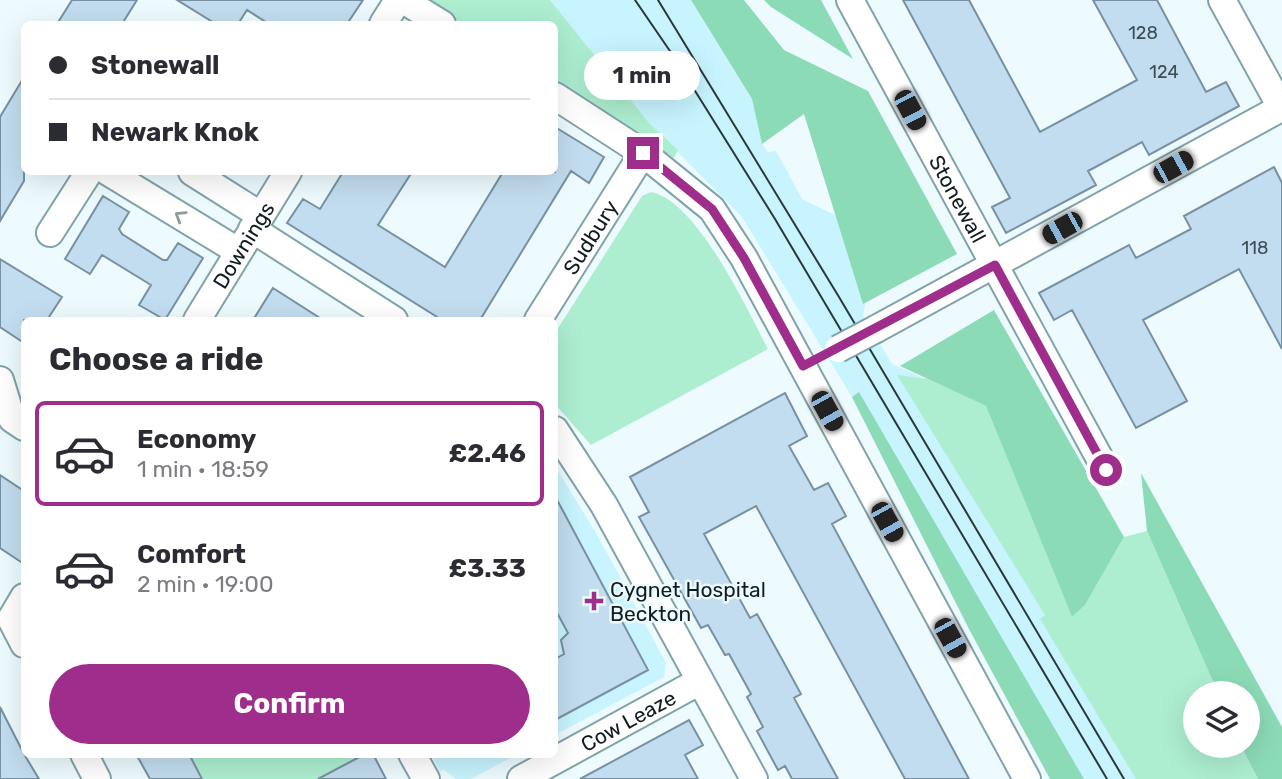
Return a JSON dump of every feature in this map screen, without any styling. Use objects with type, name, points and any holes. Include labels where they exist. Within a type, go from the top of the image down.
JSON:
[{"type":"street","points":[[385,21],[401,0],[437,21]]},
{"type":"street","name":"Stonewall","points":[[850,0],[1106,470]]},
{"type":"street","points":[[803,366],[877,330],[1281,109],[1222,0]]},
{"type":"street","points":[[558,98],[643,153],[712,209],[744,258],[1027,779]]},
{"type":"street","name":"Sudbury","points":[[540,317],[643,153]]},
{"type":"street","points":[[50,233],[87,175]]},
{"type":"street","points":[[115,175],[250,232],[389,317]]},
{"type":"street","points":[[194,175],[250,232]]},
{"type":"street","name":"Downings","points":[[199,317],[286,175]]},
{"type":"street","points":[[0,380],[12,422]]},
{"type":"street","points":[[558,435],[604,505],[754,779]]},
{"type":"street","points":[[21,602],[11,619],[21,638]]},
{"type":"street","name":"Cow Leaze","points":[[521,779],[700,681]]},
{"type":"street","points":[[86,758],[97,779]]},
{"type":"street","points":[[414,758],[426,779]]},
{"type":"shaded area","points":[[550,0],[691,0],[752,99],[762,144],[768,152],[776,151],[802,199],[878,236],[863,316],[892,364],[986,406],[1072,617],[1167,779],[1050,779],[969,629],[852,397],[742,217],[650,124]]},
{"type":"shaded area","name":"Cygnet Hospital Beckton","points":[[558,471],[599,538],[666,663],[664,677],[558,733]]},
{"type":"shaded area","points":[[433,758],[510,758],[471,779],[456,779],[444,770],[440,771]]},
{"type":"green space","points":[[423,0],[550,0],[650,124],[678,150],[674,158],[558,84],[558,21],[458,21]]},
{"type":"green space","points":[[691,0],[744,0],[784,50],[868,91],[957,254],[863,304],[804,114],[762,144],[752,99]]},
{"type":"green space","points":[[764,0],[821,0],[853,59],[771,7]]},
{"type":"green space","points":[[651,192],[668,200],[686,215],[703,235],[734,284],[768,349],[591,445],[558,407],[558,328],[642,196]]},
{"type":"green space","points":[[994,310],[1124,537],[1085,605],[1072,617],[986,406],[900,366]]},
{"type":"green space","points":[[897,375],[928,379],[986,406],[1072,617],[1085,605],[1124,537],[1147,531],[1213,681],[1183,681],[1183,758],[1247,758],[1258,779],[1136,779],[1040,619],[1045,615]]},
{"type":"green space","points":[[859,392],[1084,779],[1050,779],[969,629],[852,397]]},
{"type":"green space","points":[[1141,473],[1256,681],[1213,681],[1147,531]]},
{"type":"green space","points":[[1260,687],[1282,727],[1282,779],[1258,779],[1247,758],[1260,758]]},
{"type":"green space","points":[[191,758],[357,758],[318,779],[202,779]]},
{"type":"building","points":[[72,0],[137,0],[124,21],[59,21]]},
{"type":"building","points":[[177,0],[363,0],[349,21],[264,21],[247,10],[240,21],[211,21]]},
{"type":"building","points":[[903,0],[969,0],[1040,132],[1137,80],[1093,0],[1157,0],[1206,92],[1226,82],[1239,106],[1149,155],[1142,142],[1088,171],[1096,185],[1006,233],[992,207],[1010,198]]},
{"type":"building","points":[[21,82],[21,175],[24,175],[24,181],[0,221],[0,117]]},
{"type":"building","points":[[558,129],[604,157],[589,183],[571,171],[482,317],[437,317],[287,223],[303,199],[320,209],[341,175],[410,175],[378,225],[445,267],[501,175],[558,175]]},
{"type":"building","points":[[1274,167],[1282,183],[1282,349],[1239,269],[1143,320],[1187,401],[1136,428],[1072,310],[1054,320],[1039,293],[1129,245],[1136,258],[1191,229],[1184,216]]},
{"type":"building","points":[[103,196],[129,212],[119,229],[122,234],[163,260],[167,260],[178,243],[203,258],[167,317],[160,317],[139,305],[151,285],[102,255],[90,274],[65,259]]},
{"type":"building","points":[[0,259],[62,297],[49,317],[21,317],[21,341],[0,327]]},
{"type":"building","points":[[273,288],[318,317],[255,317]]},
{"type":"building","points":[[785,393],[807,436],[789,446],[814,490],[828,483],[846,516],[832,524],[969,779],[905,779],[756,506],[704,534],[750,618],[757,614],[783,661],[801,694],[794,698],[838,779],[792,779],[785,766],[778,770],[757,731],[763,727],[747,697],[751,694],[729,654],[725,655],[708,625],[701,628],[639,517],[649,512],[630,477]]},
{"type":"building","points":[[0,475],[21,489],[21,562],[0,548]]},
{"type":"building","name":"Cygnet Hospital Beckton","points":[[558,502],[648,670],[558,718],[558,657],[564,654],[561,640],[568,633],[558,615]]},
{"type":"building","points":[[0,707],[21,748],[21,758],[26,758],[39,779],[0,779]]},
{"type":"building","points":[[689,720],[703,745],[685,755],[698,779],[580,779]]},
{"type":"building","points":[[138,758],[191,758],[202,779],[150,779]]},
{"type":"building","points":[[357,758],[375,758],[386,779],[318,779]]},
{"type":"tram line","points":[[635,0],[775,219],[1107,779]]},
{"type":"tram line","points":[[658,0],[839,297],[1124,779]]},
{"type":"place","name":"Cygnet Hospital Beckton","points":[[594,601]]},
{"type":"route","points":[[643,153],[712,209],[744,258],[803,366],[877,330],[930,298],[995,265],[1106,470]]}]
